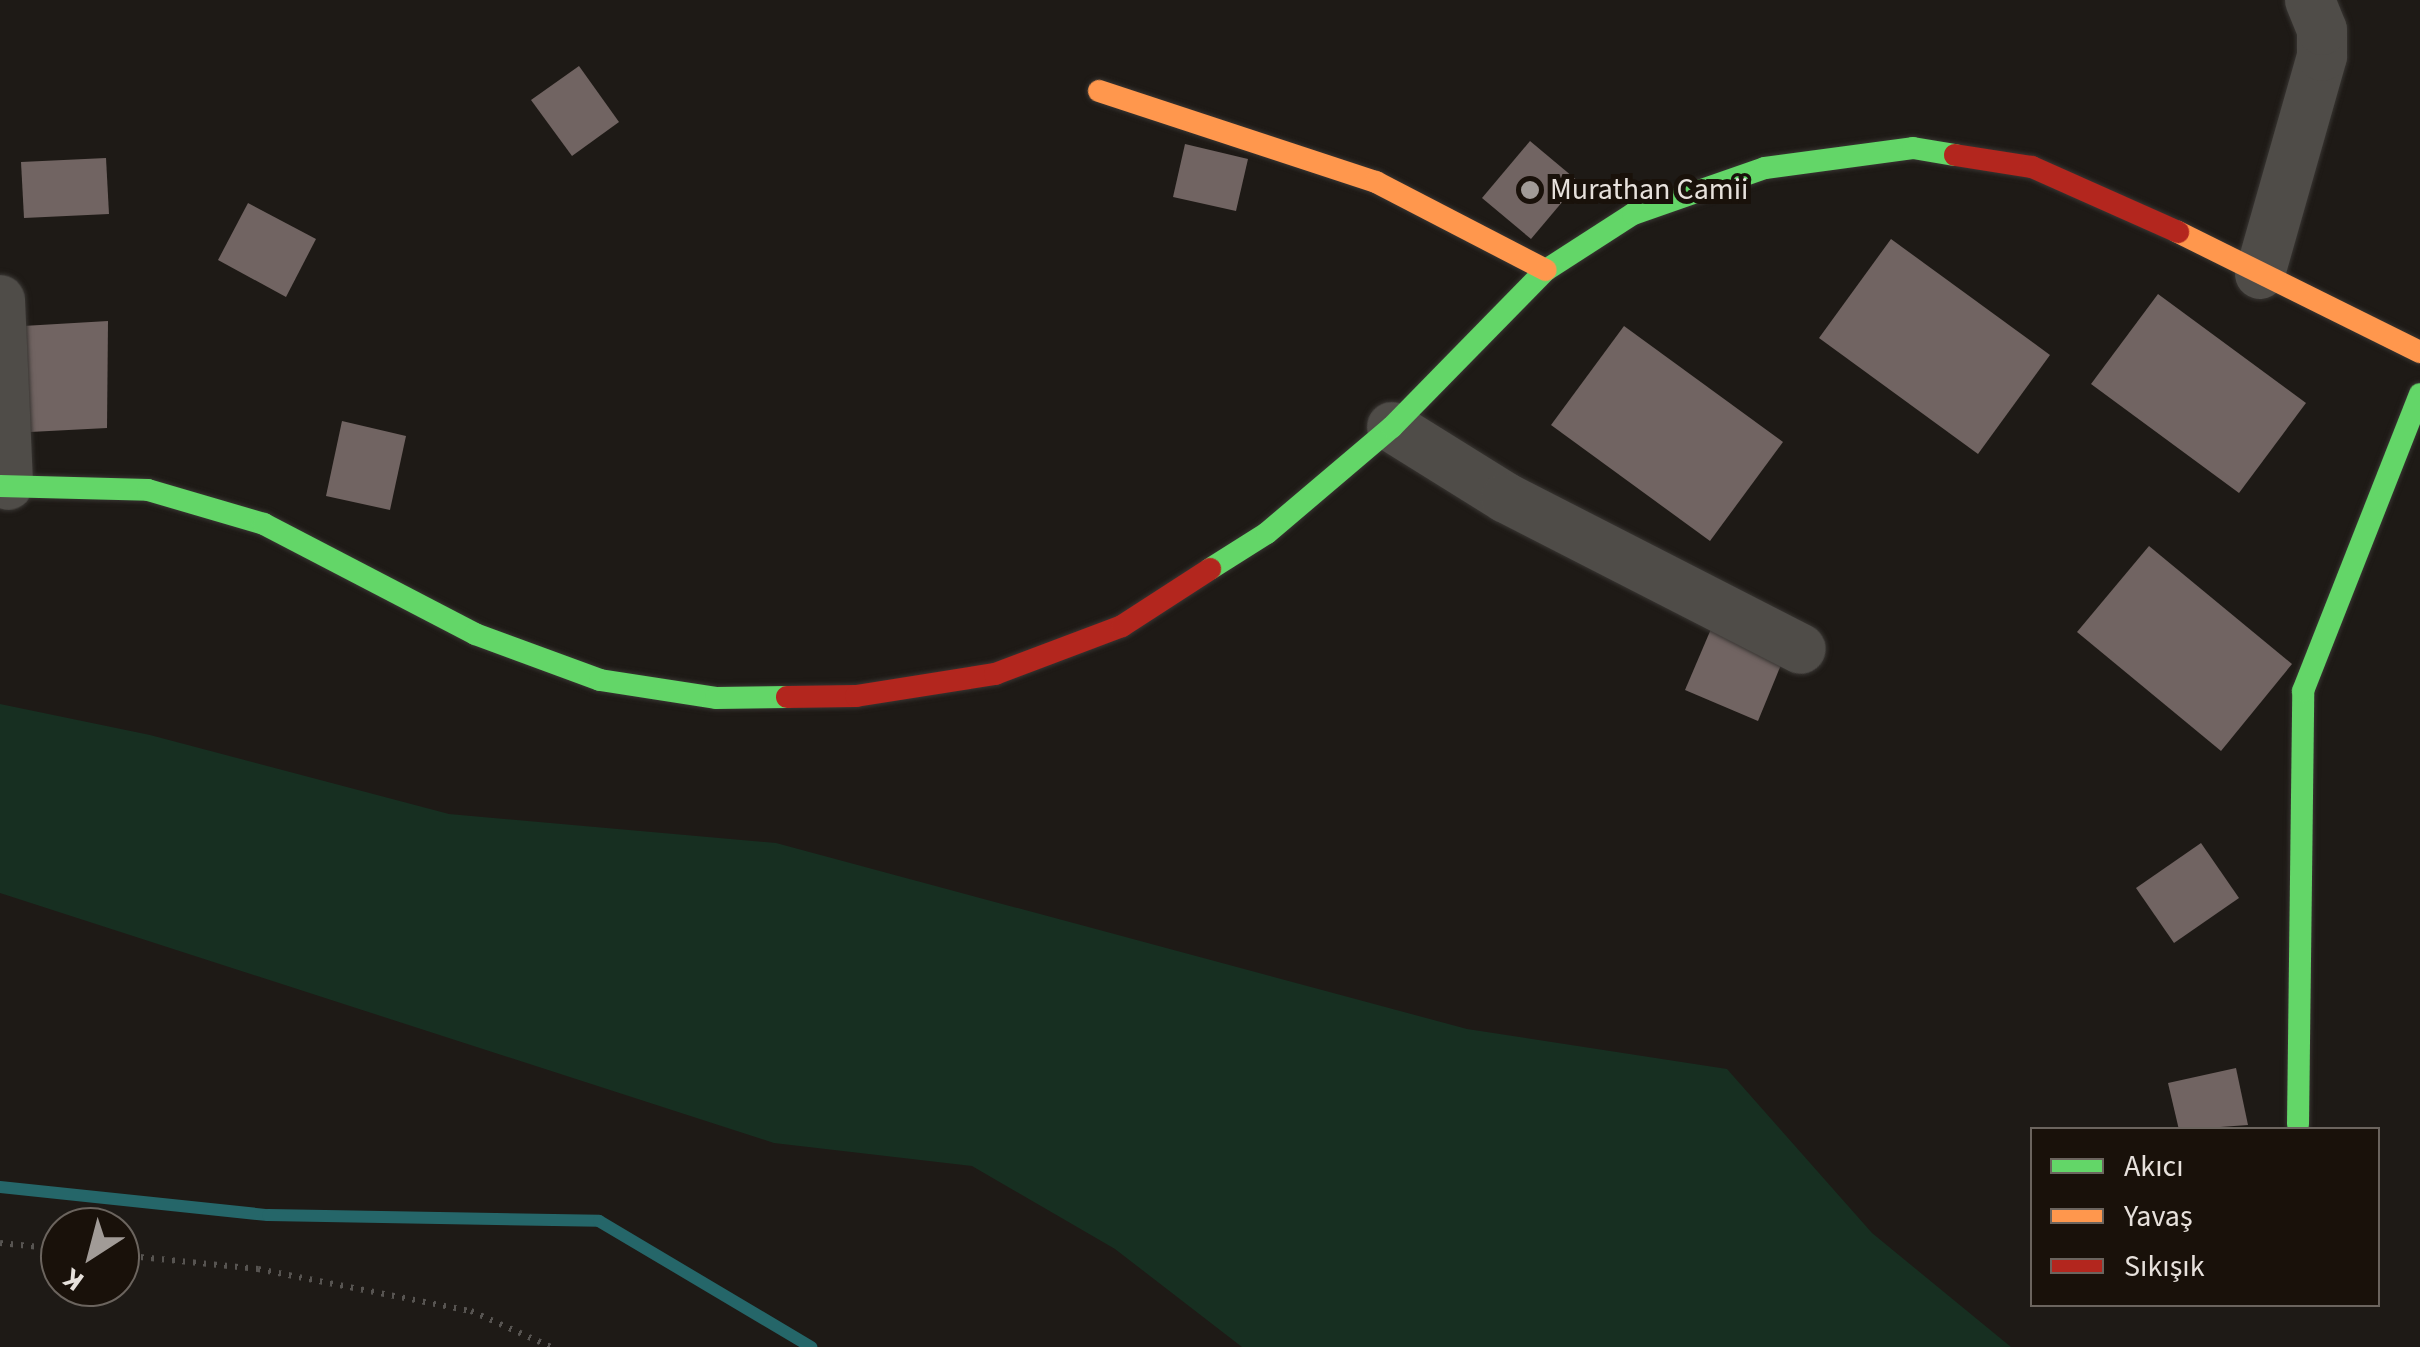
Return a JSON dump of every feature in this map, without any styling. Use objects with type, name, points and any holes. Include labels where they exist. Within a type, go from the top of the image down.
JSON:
[{"type":"street","points":[[2260,274],[2322,56],[2322,30],[2310,0]]},
{"type":"street","points":[[1099,90],[1376,182],[1546,270]]},
{"type":"street","points":[[0,300],[4,486],[148,490],[264,524],[475,634],[600,680],[716,698],[856,696],[996,674],[1122,626],[1267,532],[1392,427],[1546,270],[1634,214],[1765,168],[1913,148],[2032,167],[2108,197],[2420,352]]},
{"type":"street","points":[[2298,1124],[2303,691],[2420,394]]},
{"type":"street","points":[[1392,427],[1506,498],[1800,650]]},
{"type":"path","points":[[0,1242],[40,1247]]},
{"type":"path","points":[[140,1257],[258,1270],[470,1311],[551,1347]]},
{"type":"green space","points":[[0,704],[150,735],[449,814],[776,843],[1467,1029],[1727,1069],[1872,1233],[2011,1347],[1242,1347],[1115,1249],[972,1166],[774,1143],[0,893]]},
{"type":"building","points":[[579,66],[619,122],[572,156],[531,100]]},
{"type":"building","name":"Murathan Camii","points":[[1530,141],[1579,182],[1531,239],[1482,198]]},
{"type":"building","points":[[1185,144],[1248,159],[1236,211],[1173,197]]},
{"type":"building","points":[[106,158],[109,214],[24,218],[21,162]]},
{"type":"building","points":[[248,203],[316,239],[286,297],[218,260]]},
{"type":"building","points":[[1891,239],[2050,355],[1978,454],[1819,338]]},
{"type":"building","points":[[2158,294],[2306,403],[2239,493],[2091,384]]},
{"type":"building","points":[[108,321],[107,428],[30,432],[23,326]]},
{"type":"building","points":[[1624,326],[1783,442],[1710,541],[1551,425]]},
{"type":"building","points":[[342,421],[406,436],[390,510],[326,496]]},
{"type":"building","points":[[2149,546],[2292,664],[2221,751],[2077,632]]},
{"type":"building","points":[[1711,629],[1783,660],[1758,721],[1685,690]]},
{"type":"building","points":[[2201,843],[2239,898],[2174,943],[2136,888]]},
{"type":"building","points":[[2236,1068],[2248,1125],[2178,1127],[2168,1083]]},
{"type":"waterway","points":[[0,1187],[268,1215],[599,1221],[811,1347]]},
{"type":"traffic: fast","points":[[1210,569],[1267,533],[1392,427],[1546,270],[1633,214],[1765,168],[1913,148],[1955,155]]},
{"type":"traffic: fast","points":[[2298,1124],[2303,691],[2420,394]]},
{"type":"traffic: fast","points":[[0,486],[148,490],[264,524],[475,634],[600,680],[716,698],[787,697]]},
{"type":"traffic: slow","points":[[1099,91],[1376,182],[1546,270]]},
{"type":"traffic: slow","points":[[2178,232],[2420,352]]},
{"type":"traffic: jam","points":[[1955,155],[2032,167],[2178,232]]},
{"type":"traffic: jam","points":[[787,697],[856,696],[995,674],[1122,626],[1210,569]]},
{"type":"place","name":"Murathan Camii","points":[[1530,190]]}]
